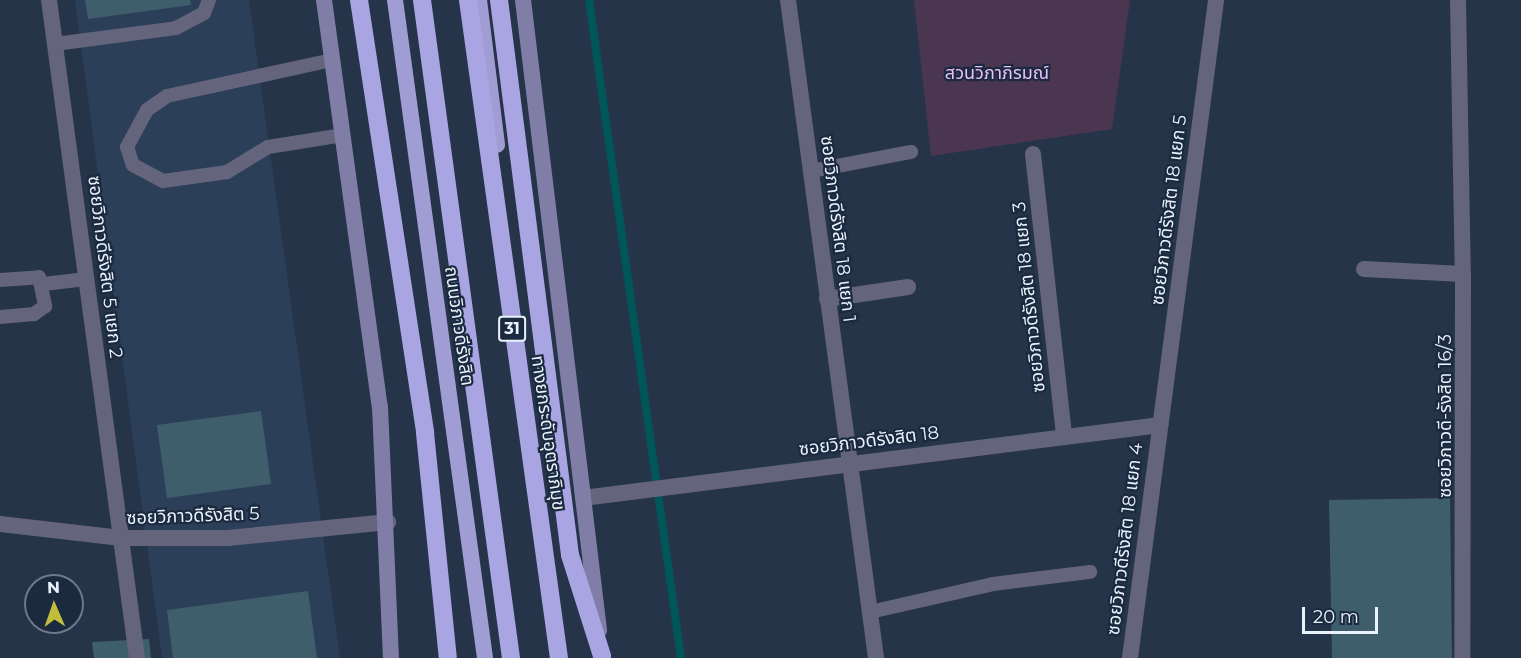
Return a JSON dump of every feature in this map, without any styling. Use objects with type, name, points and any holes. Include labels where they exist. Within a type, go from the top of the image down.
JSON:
[{"type":"highway","points":[[359,0],[381,131],[425,433],[448,658]]},
{"type":"highway","name":"ถนนวิภาวดีรังสิต","points":[[395,0],[485,658]]},
{"type":"highway","points":[[422,0],[511,658]]},
{"type":"highway","name":"ทางยกระดับอุตราภิมุข","points":[[468,0],[559,658]]},
{"type":"highway","name":"31","points":[[479,0],[564,658]]},
{"type":"highway","points":[[499,0],[570,555],[602,657]]},
{"type":"main road","points":[[324,0],[380,407],[388,522],[391,658]]},
{"type":"main road","points":[[523,0],[602,657]]},
{"type":"street","name":"ซอยวิภาวดีรังสิต 5 แยก 2","points":[[49,0],[137,658]]},
{"type":"street","name":"ซอยวิภาวดีรังสิต 18 แยก 1","points":[[788,0],[876,658]]},
{"type":"street","name":"ซอยวิภาวดีรังสิต 18 แยก 5","points":[[1160,425],[1216,0]]},
{"type":"street","name":"ซอยวิภาวดี-รังสิต 16/3","points":[[1458,0],[1463,274],[1462,658]]},
{"type":"street","name":"ซอยวิภาวดีรังสิต 18 แยก 3","points":[[1033,154],[1064,436]]},
{"type":"street","points":[[1364,268],[1463,274]]},
{"type":"street","points":[[827,299],[908,287]]},
{"type":"street","name":"ซอยวิภาวดีรังสิต 18","points":[[583,498],[849,462],[1160,425]]},
{"type":"street","name":"ซอยวิภาวดีรังสิต 18 แยก 4","points":[[1130,658],[1160,425]]},
{"type":"street","name":"ซอยวิภาวดีรังสิต 5","points":[[0,524],[121,538],[228,538],[388,522]]},
{"type":"lane","points":[[55,44],[176,28],[204,13],[209,0]]},
{"type":"lane","points":[[332,60],[167,96],[147,110],[127,147],[133,165],[163,181],[227,172],[268,147],[343,135]]},
{"type":"lane","points":[[811,171],[911,152]]},
{"type":"lane","points":[[0,280],[34,276],[43,284],[87,279]]},
{"type":"lane","points":[[0,317],[42,311],[43,284]]},
{"type":"lane","points":[[870,612],[993,584],[1090,572]]},
{"type":"shaded area","points":[[75,0],[249,0],[340,658],[162,658]]},
{"type":"green space","name":"สวนวิภาภิรมณ์","points":[[914,0],[1130,0],[1112,129],[931,156]]},
{"type":"building","points":[[85,0],[190,0],[191,5],[88,19]]},
{"type":"building","points":[[261,411],[271,484],[167,498],[157,425]]},
{"type":"building","points":[[1450,498],[1452,658],[1332,658],[1329,500]]},
{"type":"building","points":[[308,591],[317,658],[173,658],[167,610]]},
{"type":"building","points":[[149,639],[151,658],[94,658],[92,642]]},
{"type":"waterway","points":[[589,0],[681,658]]}]
